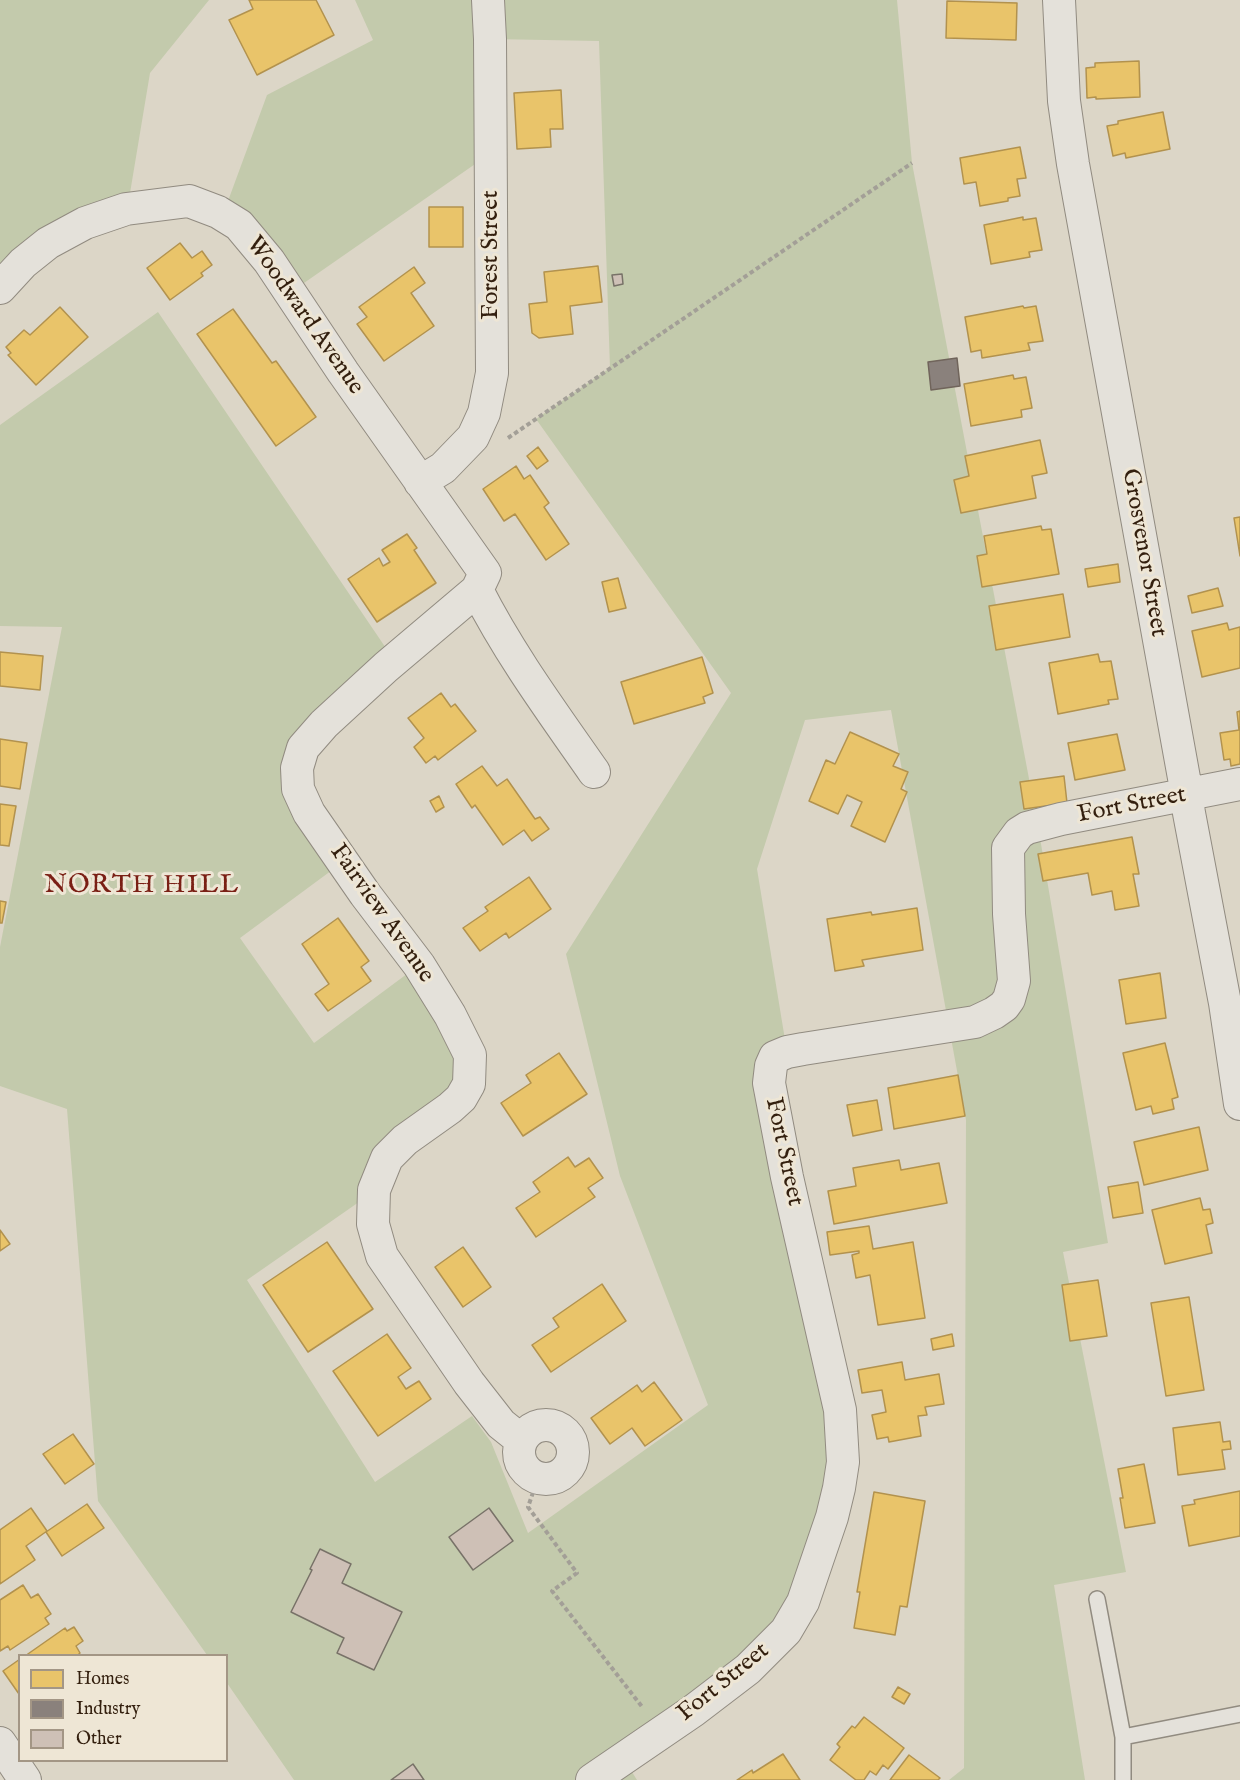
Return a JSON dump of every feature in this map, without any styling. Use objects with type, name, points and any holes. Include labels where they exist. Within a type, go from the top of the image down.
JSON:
[{"type":"street","name":"Forest Street","points":[[420,482],[443,468],[473,437],[484,413],[492,373],[488,0]]},
{"type":"street","name":"Grosvenor Street","points":[[1059,0],[1064,101],[1073,164],[1225,1003],[1239,1094]]},
{"type":"street","name":"Woodward Avenue","points":[[0,288],[23,263],[48,243],[85,224],[126,209],[189,201],[218,212],[239,225],[269,261],[343,372],[485,573],[477,591]]},
{"type":"street","points":[[477,591],[494,623],[594,772]]},
{"type":"street","name":"Fairview Avenue","points":[[477,591],[324,724],[303,748],[297,768],[298,789],[309,813],[365,894],[419,966],[450,1015],[471,1055],[469,1084],[461,1098],[405,1140],[387,1158],[374,1190],[373,1224],[382,1256],[469,1383],[501,1424],[521,1440]]},
{"type":"street","name":"Fort Street","points":[[592,1780],[693,1711],[748,1670],[786,1630],[803,1602],[839,1488],[843,1462],[840,1410],[787,1177],[769,1083],[771,1066],[775,1057],[803,1049],[975,1022],[994,1013],[1009,999],[1014,981],[1008,903],[1008,848],[1019,833],[1027,828],[1061,819],[1240,784]]},
{"type":"street","points":[[544,1425],[553,1426],[568,1436],[573,1454],[571,1463],[566,1471],[551,1479],[538,1478],[527,1472],[522,1465],[519,1457],[521,1440],[527,1432],[535,1428],[544,1425]]},
{"type":"street","points":[[0,1743],[25,1780]]},
{"type":"lane","points":[[1097,1599],[1123,1737],[1123,1780]]},
{"type":"lane","points":[[1123,1737],[1240,1714]]},
{"type":"path","points":[[502,442],[912,163]]},
{"type":"path","points":[[538,1478],[528,1507],[577,1573],[552,1591],[644,1709]]},
{"type":"green space","points":[[0,0],[209,0],[150,73],[127,211],[0,284]]},
{"type":"green space","points":[[355,0],[897,0],[912,163],[1038,826],[1108,1243],[1063,1252],[1126,1572],[1054,1585],[1085,1780],[949,1780],[964,1768],[966,1120],[891,710],[805,720],[757,869],[787,1052],[775,1057],[840,1410],[803,1602],[625,1761],[637,1780],[294,1780],[228,1684],[228,1654],[206,1654],[98,1501],[67,1109],[0,1086],[0,947],[62,627],[0,626],[0,425],[158,312],[394,660],[297,768],[343,862],[240,938],[314,1043],[419,965],[471,1065],[369,1195],[247,1280],[375,1482],[472,1416],[491,1442],[528,1533],[708,1405],[620,1176],[566,954],[731,693],[536,419],[610,368],[599,41],[491,39],[491,153],[291,292],[221,220],[267,95],[373,40]]},
{"type":"building: Homes","points":[[249,0],[316,0],[334,35],[257,75],[229,20],[253,9]]},
{"type":"building: Homes","points":[[947,1],[1017,3],[1016,40],[946,38]]},
{"type":"building: Homes","points":[[1139,61],[1140,97],[1087,98],[1086,68],[1095,67],[1095,63]]},
{"type":"building: Homes","points":[[561,90],[563,129],[550,129],[551,147],[517,149],[514,93]]},
{"type":"building: Homes","points":[[1163,112],[1170,149],[1126,158],[1125,153],[1113,156],[1107,126],[1118,124],[1118,121]]},
{"type":"building: Homes","points":[[1020,147],[1026,178],[1017,179],[1020,196],[1008,198],[1008,201],[980,206],[976,182],[964,184],[960,158]]},
{"type":"building: Homes","points":[[429,207],[463,207],[463,247],[429,247]]},
{"type":"building: Homes","points":[[1023,217],[1023,220],[1036,218],[1042,250],[1029,252],[1030,257],[991,264],[984,225]]},
{"type":"building: Homes","points":[[180,243],[192,258],[202,251],[212,265],[201,273],[203,276],[170,300],[147,268]]},
{"type":"building: Homes","points":[[598,266],[602,302],[570,306],[573,334],[539,338],[532,333],[529,304],[547,302],[544,272]]},
{"type":"building: Homes","points":[[414,267],[425,283],[411,293],[434,326],[384,361],[357,324],[367,317],[359,307]]},
{"type":"building: Homes","points":[[1023,306],[1024,308],[1036,306],[1043,341],[1028,343],[1030,350],[982,358],[981,350],[971,352],[965,317]]},
{"type":"building: Homes","points":[[60,307],[88,337],[36,385],[8,355],[11,353],[6,347],[24,330],[30,335]]},
{"type":"building: Homes","points":[[233,309],[272,363],[276,361],[316,417],[276,446],[197,334]]},
{"type":"building: Homes","points":[[1013,375],[1014,379],[1026,377],[1032,408],[1021,410],[1022,417],[971,426],[964,384]]},
{"type":"building: Homes","points":[[1040,440],[1047,473],[1032,476],[1036,498],[961,513],[954,480],[969,476],[965,456]]},
{"type":"building: Homes","points":[[538,447],[548,461],[537,469],[527,456]]},
{"type":"building: Homes","points":[[516,466],[524,479],[530,475],[549,503],[544,507],[569,544],[546,560],[515,514],[504,521],[483,489]]},
{"type":"building: Homes","points":[[1240,517],[1240,556],[1234,518]]},
{"type":"building: Homes","points":[[1041,526],[1042,530],[1051,529],[1059,574],[982,587],[977,556],[987,554],[984,536]]},
{"type":"building: Homes","points":[[407,534],[417,548],[414,550],[436,583],[377,622],[348,579],[379,558],[383,566],[390,562],[382,550]]},
{"type":"building: Homes","points":[[1118,564],[1120,582],[1088,587],[1085,569]]},
{"type":"building: Homes","points":[[618,578],[626,608],[609,612],[602,582]]},
{"type":"building: Homes","points":[[1218,588],[1223,606],[1192,613],[1188,596]]},
{"type":"building: Homes","points":[[1063,594],[1070,637],[996,650],[989,606]]},
{"type":"building: Homes","points":[[1227,623],[1229,630],[1240,627],[1240,668],[1202,677],[1192,631]]},
{"type":"building: Homes","points":[[0,652],[43,656],[40,690],[0,686]]},
{"type":"building: Homes","points":[[1098,654],[1100,662],[1111,661],[1118,699],[1108,700],[1109,704],[1058,714],[1049,663]]},
{"type":"building: Homes","points":[[702,657],[713,693],[703,697],[705,703],[634,724],[621,682]]},
{"type":"building: Homes","points":[[441,693],[451,707],[455,704],[476,731],[438,760],[435,756],[426,763],[414,747],[424,738],[408,718]]},
{"type":"building: Homes","points":[[1240,711],[1240,764],[1231,766],[1230,759],[1224,760],[1220,733],[1239,730],[1237,712]]},
{"type":"building: Homes","points":[[850,732],[899,754],[893,766],[908,772],[901,789],[907,792],[885,842],[851,826],[862,802],[847,795],[838,814],[809,801],[826,760],[835,764]]},
{"type":"building: Homes","points":[[1117,734],[1125,770],[1075,780],[1068,743]]},
{"type":"building: Homes","points":[[0,739],[27,743],[20,789],[0,786]]},
{"type":"building: Homes","points":[[482,766],[497,786],[507,779],[535,819],[540,817],[549,829],[532,841],[524,830],[503,845],[475,805],[472,808],[456,784]]},
{"type":"building: Homes","points":[[1064,776],[1067,803],[1024,809],[1020,782]]},
{"type":"building: Homes","points":[[439,796],[444,807],[436,812],[430,801]]},
{"type":"building: Homes","points":[[0,804],[16,806],[9,846],[0,845]]},
{"type":"building: Homes","points":[[1132,837],[1139,874],[1133,874],[1139,906],[1115,910],[1112,891],[1092,895],[1088,873],[1043,881],[1038,854]]},
{"type":"building: Homes","points":[[529,877],[551,909],[509,938],[506,933],[480,951],[463,928],[488,911],[485,907]]},
{"type":"building: Homes","points":[[0,901],[6,902],[2,923],[0,923]]},
{"type":"building: Homes","points":[[917,908],[923,950],[862,960],[864,966],[835,971],[827,919]]},
{"type":"building: Homes","points":[[338,918],[369,961],[361,967],[371,981],[328,1011],[315,994],[329,984],[302,944]]},
{"type":"building: Homes","points":[[1160,973],[1166,1018],[1126,1024],[1119,980]]},
{"type":"building: Homes","points":[[1165,1043],[1178,1097],[1172,1099],[1174,1109],[1153,1114],[1151,1106],[1136,1110],[1123,1053]]},
{"type":"building: Homes","points":[[559,1053],[587,1094],[523,1136],[501,1103],[531,1083],[526,1075]]},
{"type":"building: Homes","points":[[958,1075],[965,1116],[894,1129],[888,1088]]},
{"type":"building: Homes","points":[[877,1100],[882,1130],[853,1136],[847,1105]]},
{"type":"building: Homes","points":[[1199,1127],[1208,1170],[1144,1185],[1134,1142]]},
{"type":"building: Homes","points":[[568,1157],[575,1167],[589,1158],[603,1178],[588,1188],[595,1197],[536,1237],[516,1208],[540,1192],[533,1182]]},
{"type":"building: Homes","points":[[899,1160],[901,1170],[939,1163],[947,1203],[834,1224],[828,1191],[856,1186],[853,1168]]},
{"type":"building: Homes","points":[[1138,1182],[1143,1213],[1113,1218],[1108,1187]]},
{"type":"building: Homes","points":[[1200,1198],[1203,1210],[1210,1209],[1213,1223],[1206,1225],[1212,1253],[1165,1264],[1152,1210]]},
{"type":"building: Homes","points":[[869,1226],[873,1249],[913,1242],[925,1318],[878,1325],[870,1275],[856,1278],[852,1255],[859,1251],[830,1255],[827,1232]]},
{"type":"building: Homes","points":[[0,1230],[10,1244],[0,1251]]},
{"type":"building: Homes","points":[[327,1242],[373,1309],[308,1352],[263,1285]]},
{"type":"building: Homes","points":[[463,1247],[491,1287],[463,1307],[435,1267]]},
{"type":"building: Homes","points":[[1098,1280],[1107,1336],[1070,1341],[1062,1285]]},
{"type":"building: Homes","points":[[602,1284],[626,1321],[551,1372],[532,1345],[559,1327],[553,1318]]},
{"type":"building: Homes","points":[[1189,1297],[1204,1390],[1166,1396],[1151,1303]]},
{"type":"building: Homes","points":[[387,1334],[411,1368],[398,1377],[406,1389],[419,1381],[431,1399],[378,1436],[333,1371]]},
{"type":"building: Homes","points":[[952,1334],[954,1346],[933,1350],[931,1339]]},
{"type":"building: Homes","points":[[902,1362],[905,1380],[939,1374],[944,1404],[925,1407],[927,1415],[918,1416],[921,1436],[889,1442],[888,1437],[877,1439],[872,1415],[886,1412],[882,1390],[862,1393],[858,1370]]},
{"type":"building: Homes","points":[[654,1382],[682,1420],[645,1446],[632,1428],[610,1444],[591,1418],[637,1385],[642,1392]]},
{"type":"building: Homes","points":[[1220,1422],[1223,1442],[1230,1441],[1231,1449],[1222,1450],[1225,1469],[1178,1475],[1173,1428]]},
{"type":"building: Homes","points":[[73,1434],[94,1464],[65,1484],[43,1454]]},
{"type":"building: Homes","points":[[1144,1464],[1155,1523],[1125,1528],[1118,1469]]},
{"type":"building: Homes","points":[[1240,1491],[1240,1536],[1189,1546],[1182,1506],[1195,1504],[1194,1500]]},
{"type":"building: Homes","points":[[874,1492],[925,1501],[907,1607],[900,1606],[895,1635],[854,1628],[860,1592],[857,1592]]},
{"type":"building: Homes","points":[[87,1504],[104,1528],[62,1556],[46,1532]]},
{"type":"building: Homes","points":[[31,1508],[47,1531],[26,1546],[35,1560],[0,1584],[0,1530]]},
{"type":"building: Homes","points":[[23,1585],[31,1598],[38,1594],[51,1614],[45,1618],[49,1624],[10,1650],[8,1646],[0,1651],[0,1600]]},
{"type":"building: Homes","points":[[74,1627],[83,1641],[76,1646],[79,1654],[28,1654],[65,1628],[67,1631]]},
{"type":"building: Homes","points":[[18,1660],[18,1693],[3,1671]]},
{"type":"building: Homes","points":[[898,1687],[910,1694],[904,1704],[892,1697]]},
{"type":"building: Homes","points":[[864,1717],[904,1748],[888,1769],[883,1765],[876,1775],[870,1771],[864,1780],[856,1780],[830,1760],[840,1747],[837,1744],[852,1726],[855,1728]]},
{"type":"building: Homes","points":[[783,1754],[800,1780],[737,1780],[752,1770],[753,1773]]},
{"type":"building: Homes","points":[[909,1755],[940,1778],[938,1780],[890,1780]]},
{"type":"building: Industry","points":[[957,358],[960,386],[931,390],[928,362]]},
{"type":"building: Other","points":[[622,274],[623,284],[614,286],[612,275]]},
{"type":"building: Other","points":[[489,1508],[513,1541],[473,1570],[449,1537]]},
{"type":"building: Other","points":[[320,1549],[351,1564],[342,1583],[402,1612],[374,1670],[337,1653],[344,1638],[291,1612]]},
{"type":"building: Other","points":[[413,1764],[424,1780],[391,1780]]},
{"type":"district","name":"NORTH HILL","points":[[142,887]]}]
